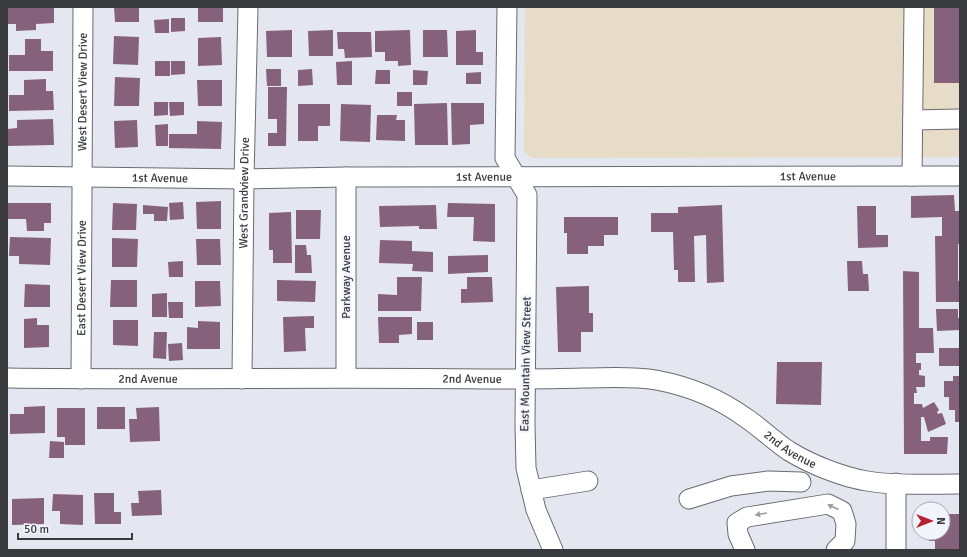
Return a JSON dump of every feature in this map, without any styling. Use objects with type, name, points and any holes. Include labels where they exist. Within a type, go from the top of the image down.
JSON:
[{"type":"street","name":"West Desert View Drive","points":[[81,176],[83,7]]},
{"type":"street","name":"West Grandview Drive","points":[[242,379],[244,179],[248,7]]},
{"type":"street","name":"East Mountain View Street","points":[[507,7],[505,158],[527,195],[526,468],[536,510],[553,550]]},
{"type":"street","points":[[912,176],[914,7]]},
{"type":"street","points":[[913,120],[960,120]]},
{"type":"street","name":"1st Avenue","points":[[7,176],[244,179],[346,177],[960,176]]},
{"type":"street","name":"East Desert View Drive","points":[[81,176],[81,379]]},
{"type":"street","name":"Parkway Avenue","points":[[346,177],[346,377]]},
{"type":"street","name":"2nd Avenue","points":[[7,378],[242,379],[346,377],[526,379],[629,377],[655,380],[687,388],[716,400],[746,417],[789,451],[843,476],[868,482],[960,484]]},
{"type":"street","points":[[800,508],[799,491],[806,460]]},
{"type":"street","points":[[531,490],[588,481]]},
{"type":"street","points":[[689,499],[731,486],[768,481],[801,482]]},
{"type":"street","points":[[896,483],[896,550]]},
{"type":"street","points":[[745,550],[738,534],[737,523],[747,517],[828,504],[842,511],[846,524],[845,542],[836,550]]},
{"type":"shaded area","points":[[525,7],[960,7],[960,157],[532,158],[524,151]]},
{"type":"building","points":[[7,7],[54,7],[54,23],[36,24],[36,30],[16,31],[16,24],[7,24]]},
{"type":"building","points":[[114,7],[139,7],[139,22],[115,22]]},
{"type":"building","points":[[198,7],[223,7],[223,22],[198,22]]},
{"type":"building","points":[[934,7],[960,7],[960,83],[934,83]]},
{"type":"building","points":[[171,18],[185,18],[185,31],[171,32]]},
{"type":"building","points":[[169,19],[169,33],[155,33],[154,20]]},
{"type":"building","points":[[292,30],[292,57],[267,57],[266,31]]},
{"type":"building","points":[[333,30],[333,56],[309,56],[308,31]]},
{"type":"building","points":[[410,30],[411,65],[398,66],[398,61],[385,61],[385,52],[375,52],[375,31]]},
{"type":"building","points":[[423,30],[447,30],[448,57],[423,57]]},
{"type":"building","points":[[476,30],[476,52],[483,52],[483,65],[456,65],[456,31]]},
{"type":"building","points":[[337,32],[371,32],[372,57],[345,58],[344,49],[338,49]]},
{"type":"building","points":[[114,36],[139,37],[138,65],[113,64]]},
{"type":"building","points":[[221,37],[222,65],[198,66],[198,38]]},
{"type":"building","points":[[25,39],[41,39],[41,51],[53,51],[53,71],[9,71],[9,55],[25,55]]},
{"type":"building","points":[[155,61],[170,61],[170,76],[155,76]]},
{"type":"building","points":[[171,61],[185,61],[185,74],[171,75]]},
{"type":"building","points":[[352,61],[352,85],[337,85],[336,62]]},
{"type":"building","points":[[266,69],[281,69],[281,86],[267,86]]},
{"type":"building","points":[[312,69],[313,85],[298,86],[298,70]]},
{"type":"building","points":[[376,70],[390,70],[390,84],[375,84]]},
{"type":"building","points":[[413,70],[428,71],[427,85],[413,85]]},
{"type":"building","points":[[481,72],[481,84],[466,84],[466,73]]},
{"type":"building","points":[[115,77],[140,78],[139,106],[114,106]]},
{"type":"building","points":[[46,79],[46,91],[53,91],[54,110],[9,111],[9,95],[24,95],[24,80]]},
{"type":"building","points":[[197,80],[222,80],[222,106],[198,106]]},
{"type":"building","points":[[268,87],[287,87],[286,146],[268,146],[268,133],[277,133],[277,119],[268,119]]},
{"type":"building","points":[[397,92],[412,92],[412,106],[397,106]]},
{"type":"building","points":[[154,102],[168,102],[168,115],[154,116]]},
{"type":"building","points":[[169,102],[184,102],[184,115],[170,116]]},
{"type":"building","points":[[447,103],[448,145],[415,145],[414,104]]},
{"type":"building","points":[[451,103],[484,103],[484,124],[470,125],[470,144],[452,145]]},
{"type":"building","points":[[298,104],[330,104],[330,126],[318,126],[318,141],[298,141]]},
{"type":"building","points":[[341,104],[371,105],[370,142],[340,141]]},
{"type":"building","points":[[377,115],[397,115],[396,120],[405,120],[405,141],[376,140]]},
{"type":"building","points":[[53,119],[54,145],[7,146],[7,129],[17,128],[17,120]]},
{"type":"building","points":[[137,120],[138,147],[115,148],[114,121]]},
{"type":"building","points":[[197,121],[222,122],[221,149],[169,148],[169,134],[197,134]]},
{"type":"building","points":[[168,124],[168,146],[156,146],[155,125]]},
{"type":"building","points":[[954,195],[955,211],[960,211],[958,281],[960,281],[960,302],[936,302],[935,236],[942,236],[942,217],[911,218],[911,196]]},
{"type":"building","points":[[221,201],[221,229],[197,229],[196,202]]},
{"type":"building","points":[[183,202],[184,219],[170,220],[169,203]]},
{"type":"building","points":[[7,203],[51,203],[51,223],[44,223],[44,231],[27,231],[26,219],[7,219]]},
{"type":"building","points":[[113,203],[137,204],[136,230],[112,230]]},
{"type":"building","points":[[448,203],[495,204],[495,242],[473,241],[474,217],[447,217]]},
{"type":"building","points":[[143,205],[168,207],[167,221],[154,221],[154,214],[143,214]]},
{"type":"building","points":[[436,205],[437,229],[419,229],[419,226],[380,227],[379,206]]},
{"type":"building","points":[[722,205],[724,282],[707,283],[706,235],[694,236],[695,282],[678,282],[678,270],[674,270],[673,232],[651,232],[651,213],[678,213],[678,207]]},
{"type":"building","points":[[857,206],[876,206],[876,235],[888,235],[888,247],[858,248]]},
{"type":"building","points":[[296,210],[321,210],[320,239],[296,239]]},
{"type":"building","points":[[291,212],[292,263],[273,263],[273,250],[269,250],[269,213]]},
{"type":"building","points":[[564,217],[618,217],[618,235],[604,235],[604,246],[588,246],[588,254],[567,254],[567,233],[564,233]]},
{"type":"building","points":[[10,237],[51,238],[50,265],[19,264],[19,256],[9,256]]},
{"type":"building","points":[[112,238],[138,239],[137,267],[112,267]]},
{"type":"building","points":[[196,239],[220,239],[221,265],[197,265]]},
{"type":"building","points":[[380,240],[412,241],[412,251],[433,252],[433,272],[412,271],[413,264],[379,263]]},
{"type":"building","points":[[295,245],[306,245],[307,255],[311,255],[312,273],[295,273]]},
{"type":"building","points":[[488,255],[488,272],[448,274],[448,256]]},
{"type":"building","points":[[183,261],[183,277],[169,277],[168,262]]},
{"type":"building","points":[[847,261],[862,261],[863,274],[868,274],[869,291],[848,291]]},
{"type":"building","points":[[903,271],[919,272],[919,328],[933,328],[934,353],[916,353],[916,363],[921,363],[919,375],[925,376],[925,387],[916,387],[917,393],[914,393],[914,404],[922,404],[923,408],[934,402],[939,410],[937,412],[938,414],[942,413],[946,424],[928,432],[924,417],[921,417],[921,441],[930,441],[930,437],[948,437],[947,454],[904,454]]},
{"type":"building","points":[[397,277],[422,277],[421,311],[378,311],[378,294],[397,295]]},
{"type":"building","points":[[467,277],[492,277],[493,302],[461,303],[461,289],[467,289]]},
{"type":"building","points":[[111,280],[137,280],[137,307],[110,307]]},
{"type":"building","points":[[277,280],[316,281],[315,302],[277,301]]},
{"type":"building","points":[[195,281],[220,281],[221,306],[195,307]]},
{"type":"building","points":[[25,284],[50,285],[50,307],[24,307]]},
{"type":"building","points":[[589,286],[589,313],[593,313],[593,332],[581,332],[581,352],[558,352],[556,287]]},
{"type":"building","points":[[167,293],[167,317],[152,317],[152,294]]},
{"type":"building","points":[[168,302],[183,302],[183,318],[169,318]]},
{"type":"building","points":[[936,309],[958,309],[960,330],[937,331]]},
{"type":"building","points":[[314,316],[314,328],[305,328],[306,351],[284,352],[283,317]]},
{"type":"building","points":[[378,317],[412,317],[412,334],[399,335],[399,343],[379,343]]},
{"type":"building","points":[[37,318],[37,325],[49,325],[49,347],[24,348],[24,319]]},
{"type":"building","points":[[113,320],[138,320],[138,346],[113,345]]},
{"type":"building","points":[[198,321],[220,322],[220,349],[187,349],[187,327],[198,328]]},
{"type":"building","points":[[417,322],[433,322],[433,340],[417,340]]},
{"type":"building","points":[[154,332],[167,332],[166,359],[153,358]]},
{"type":"building","points":[[182,343],[183,360],[169,361],[168,344]]},
{"type":"building","points":[[939,348],[960,348],[960,366],[939,366]]},
{"type":"building","points":[[777,362],[822,362],[821,405],[776,404]]},
{"type":"building","points":[[953,376],[960,376],[960,422],[955,422],[955,410],[949,410],[949,397],[944,397],[944,381],[953,381]]},
{"type":"building","points":[[45,406],[45,433],[10,434],[10,414],[24,414],[24,407]]},
{"type":"building","points":[[97,407],[125,407],[125,429],[97,429]]},
{"type":"building","points":[[159,407],[160,441],[130,442],[129,419],[137,419],[136,408]]},
{"type":"building","points":[[57,408],[85,408],[85,445],[65,445],[65,437],[57,437]]},
{"type":"building","points":[[50,441],[64,442],[64,458],[49,458]]},
{"type":"building","points":[[161,490],[162,515],[132,516],[131,503],[139,503],[138,491]]},
{"type":"building","points":[[94,493],[114,493],[114,512],[121,512],[121,524],[95,524]]},
{"type":"building","points":[[53,494],[83,495],[83,525],[60,524],[60,511],[52,511]]},
{"type":"building","points":[[44,498],[44,524],[12,525],[12,499]]},
{"type":"building","points":[[951,514],[960,514],[960,550],[935,550],[935,541],[951,541]]}]
